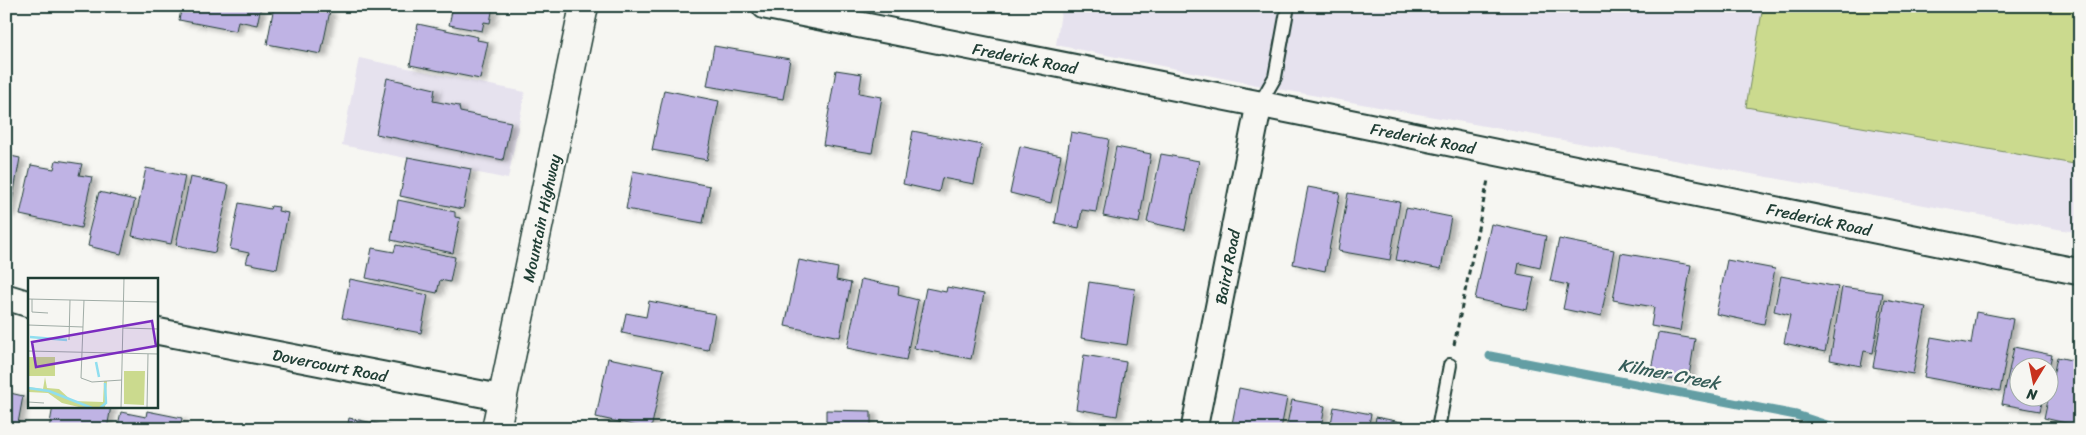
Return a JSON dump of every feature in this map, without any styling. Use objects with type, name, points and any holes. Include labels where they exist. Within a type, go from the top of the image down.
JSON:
[{"type":"street","name":"Mountain Highway","points":[[496,429],[504,398],[584,6]]},
{"type":"street","name":"Frederick Road","points":[[765,6],[2080,272]]},
{"type":"street","name":"Baird Road","points":[[1194,429],[1260,105]]},
{"type":"street","points":[[6,297],[28,304]]},
{"type":"street","name":"Dovercourt Road","points":[[158,331],[504,398]]},
{"type":"lane","points":[[1260,105],[1275,77],[1288,6]]},
{"type":"lane","points":[[1438,429],[1450,364]]},
{"type":"path","points":[[1450,364],[1489,172]]},
{"type":"shaded area","points":[[1062,6],[2080,6],[2080,233],[1267,87],[1056,45]]},
{"type":"shaded area","points":[[359,58],[525,92],[508,179],[342,145]]},
{"type":"green space","points":[[1763,6],[2080,6],[2080,165],[1746,107]]},
{"type":"building","points":[[182,6],[261,6],[257,25],[238,21],[236,31],[179,20]]},
{"type":"building","points":[[274,6],[305,6],[330,11],[321,54],[267,44]]},
{"type":"building","points":[[453,6],[493,6],[490,23],[484,22],[482,31],[449,25]]},
{"type":"building","points":[[418,24],[478,37],[477,40],[488,42],[480,79],[410,65]]},
{"type":"building","points":[[714,46],[790,59],[783,99],[707,86]]},
{"type":"building","points":[[836,70],[862,74],[859,93],[882,97],[872,153],[823,145]]},
{"type":"building","points":[[387,78],[435,89],[433,101],[459,106],[460,112],[511,122],[503,160],[376,134]]},
{"type":"building","points":[[664,90],[719,101],[707,160],[652,150]]},
{"type":"building","points":[[913,131],[982,145],[974,184],[942,178],[939,192],[903,184]]},
{"type":"building","points":[[1071,132],[1109,139],[1096,212],[1082,210],[1079,228],[1055,223]]},
{"type":"building","points":[[1020,146],[1061,155],[1051,203],[1010,193]]},
{"type":"building","points":[[1116,147],[1151,154],[1139,223],[1103,216]]},
{"type":"building","points":[[1161,154],[1199,161],[1185,230],[1147,222]]},
{"type":"building","points":[[6,155],[20,158],[10,213],[6,212]]},
{"type":"building","points":[[408,157],[471,169],[463,209],[400,196]]},
{"type":"building","points":[[56,160],[82,164],[79,175],[92,177],[81,228],[20,215],[31,165],[54,169]]},
{"type":"building","points":[[146,168],[185,176],[171,244],[132,236]]},
{"type":"building","points":[[633,171],[710,186],[703,223],[626,209]]},
{"type":"building","points":[[190,177],[229,185],[215,253],[176,245]]},
{"type":"building","points":[[1308,187],[1340,193],[1325,271],[1293,264]]},
{"type":"building","points":[[99,192],[135,200],[121,254],[88,246],[90,236],[88,235]]},
{"type":"building","points":[[1348,193],[1400,202],[1390,260],[1338,251]]},
{"type":"building","points":[[398,200],[455,212],[455,217],[460,218],[453,253],[391,240]]},
{"type":"building","points":[[239,203],[270,209],[271,206],[279,207],[278,211],[288,213],[277,269],[246,263],[249,253],[230,249]]},
{"type":"building","points":[[1406,208],[1451,217],[1441,269],[1396,260]]},
{"type":"building","points":[[1491,224],[1546,236],[1540,268],[1519,263],[1517,274],[1534,277],[1527,310],[1475,299]]},
{"type":"building","points":[[1559,239],[1614,250],[1601,317],[1563,309],[1568,285],[1550,281]]},
{"type":"building","points":[[396,245],[455,257],[450,282],[440,280],[437,293],[366,278],[372,248],[394,252]]},
{"type":"building","points":[[1621,253],[1691,265],[1680,331],[1651,326],[1654,307],[1613,300]]},
{"type":"building","points":[[799,260],[838,268],[836,280],[851,283],[840,337],[785,326]]},
{"type":"building","points":[[1727,260],[1775,269],[1764,324],[1716,314]]},
{"type":"building","points":[[1781,276],[1838,287],[1825,352],[1784,343],[1790,315],[1774,311]]},
{"type":"building","points":[[350,279],[428,295],[421,333],[342,318]]},
{"type":"building","points":[[861,279],[899,287],[898,295],[918,300],[906,360],[847,348]]},
{"type":"building","points":[[1089,282],[1135,289],[1127,345],[1081,338]]},
{"type":"building","points":[[947,287],[984,294],[971,359],[914,348],[926,288],[946,292]]},
{"type":"building","points":[[1842,287],[1883,293],[1873,353],[1864,351],[1861,366],[1830,360]]},
{"type":"building","points":[[1885,299],[1926,307],[1913,374],[1873,367]]},
{"type":"building","points":[[649,301],[715,314],[708,350],[622,333],[626,313],[646,317]]},
{"type":"building","points":[[1976,312],[2013,319],[2000,391],[1924,377],[1931,337],[1971,344]]},
{"type":"building","points":[[1658,333],[1695,339],[1688,382],[1650,376]]},
{"type":"building","points":[[2014,347],[2052,355],[2051,358],[2012,358]]},
{"type":"building","points":[[1084,355],[1126,362],[1117,416],[1076,409]]},
{"type":"building","points":[[608,358],[664,369],[651,429],[596,417]]},
{"type":"building","points":[[2057,358],[2080,362],[2079,426],[2044,418],[2046,408],[2058,408]]},
{"type":"building","points":[[2008,376],[2008,405],[2002,404]]},
{"type":"building","points":[[1239,388],[1287,398],[1281,429],[1231,429]]},
{"type":"building","points":[[6,392],[23,396],[17,429],[6,429]]},
{"type":"building","points":[[1292,400],[1325,406],[1321,429],[1286,429]]},
{"type":"building","points":[[1334,407],[1371,414],[1368,429],[1330,429]]},
{"type":"building","points":[[53,408],[111,408],[107,429],[49,429]]},
{"type":"building","points":[[2024,408],[2041,408],[2040,411]]},
{"type":"building","points":[[826,410],[871,411],[871,429],[826,429]]},
{"type":"building","points":[[147,411],[182,418],[180,429],[117,429],[121,412],[146,417]]},
{"type":"building","points":[[1376,417],[1416,425],[1416,429],[1374,429]]},
{"type":"building","points":[[349,418],[403,429],[347,429]]},
{"type":"building","points":[[1062,420],[1107,429],[1061,429]]},
{"type":"building","points":[[208,422],[242,429],[207,429]]},
{"type":"waterway","name":"Kilmer Creek","points":[[1490,356],[1796,415],[1839,429]]}]
